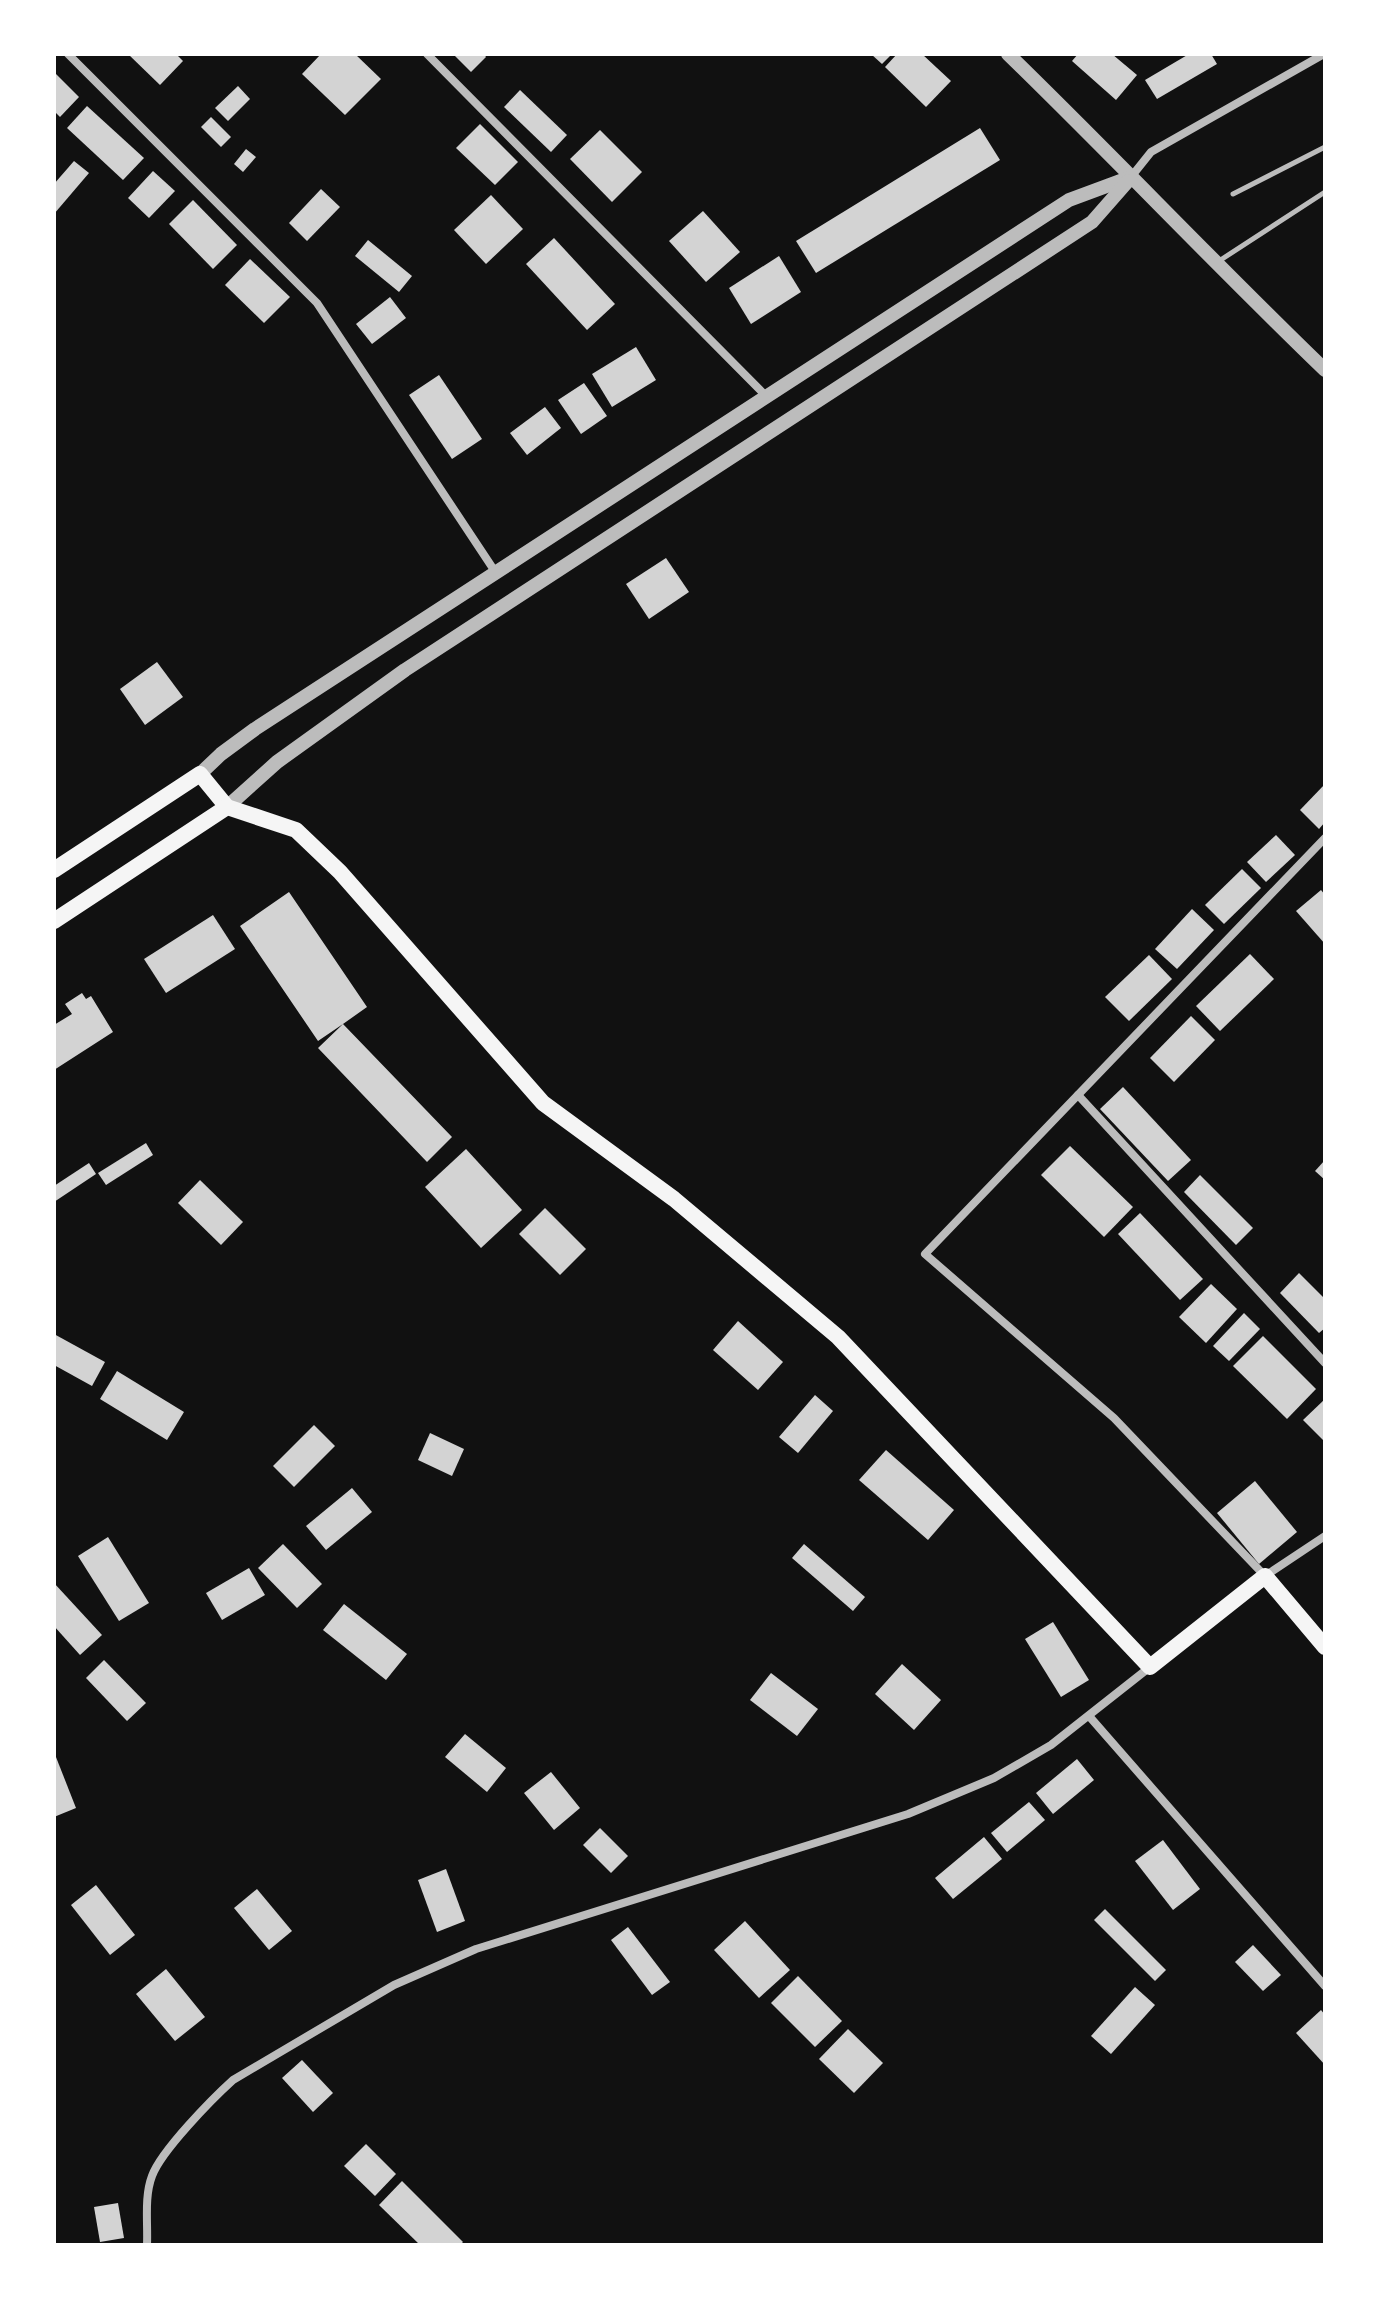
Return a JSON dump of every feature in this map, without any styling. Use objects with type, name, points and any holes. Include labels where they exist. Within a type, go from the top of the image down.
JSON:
[{"type":"main road","points":[[54,870],[200,774],[227,807],[296,830],[340,872],[543,1103],[674,1199],[838,1337],[1150,1667],[1265,1576],[1325,1647]]},
{"type":"main road","points":[[54,921],[227,807]]},
{"type":"street","points":[[68,54],[317,303],[496,574]]},
{"type":"street","points":[[427,54],[766,396]]},
{"type":"street","points":[[1008,54],[1214,263],[1325,370]]},
{"type":"street","points":[[227,807],[277,762],[405,670],[1092,222],[1151,152],[1324,54]]},
{"type":"street","points":[[200,774],[255,729],[1069,200],[1131,177]]},
{"type":"street","points":[[1325,838],[925,1254],[1114,1418],[1265,1576],[1325,1536]]},
{"type":"street","points":[[1078,1095],[1325,1363]]},
{"type":"street","points":[[147,2245],[151,2178],[158,2164],[212,2098],[233,2080],[394,1985],[476,1949],[908,1814],[994,1778],[1051,1745],[1150,1667]]},
{"type":"street","points":[[1089,1716],[1325,1986]]},
{"type":"lane","points":[[1233,194],[1325,147]]},
{"type":"lane","points":[[1214,263],[1325,192]]},
{"type":"building","points":[[128,54],[176,54],[183,61],[160,85]]},
{"type":"building","points":[[321,54],[355,54],[381,79],[345,115],[302,74]]},
{"type":"building","points":[[453,54],[484,54],[486,57],[471,72]]},
{"type":"building","points":[[871,54],[892,54],[882,64]]},
{"type":"building","points":[[897,54],[922,54],[951,81],[926,107],[885,67]]},
{"type":"building","points":[[1078,54],[1112,54],[1137,75],[1116,100],[1072,61]]},
{"type":"building","points":[[1189,54],[1211,54],[1217,64],[1157,99],[1145,80]]},
{"type":"building","points":[[54,72],[79,97],[60,117],[54,111]]},
{"type":"building","points":[[238,86],[250,99],[228,121],[215,108]]},
{"type":"building","points":[[520,90],[567,135],[551,152],[504,107]]},
{"type":"building","points":[[87,106],[144,158],[123,180],[67,128]]},
{"type":"building","points":[[211,117],[231,137],[221,147],[201,127]]},
{"type":"building","points":[[480,124],[518,162],[495,185],[456,148]]},
{"type":"building","points":[[980,128],[1000,160],[816,273],[796,241]]},
{"type":"building","points":[[600,130],[642,172],[612,202],[570,159]]},
{"type":"building","points":[[246,149],[256,157],[243,172],[234,164]]},
{"type":"building","points":[[74,161],[89,173],[54,214],[54,184]]},
{"type":"building","points":[[153,171],[175,191],[149,218],[128,198]]},
{"type":"building","points":[[321,189],[340,207],[307,241],[289,223]]},
{"type":"building","points":[[491,195],[523,229],[486,264],[454,230]]},
{"type":"building","points":[[193,200],[237,245],[213,269],[169,224]]},
{"type":"building","points":[[703,211],[740,252],[706,282],[669,241]]},
{"type":"building","points":[[554,238],[615,304],[587,330],[526,264]]},
{"type":"building","points":[[368,240],[412,276],[399,292],[355,256]]},
{"type":"building","points":[[779,256],[801,292],[751,324],[729,288]]},
{"type":"building","points":[[250,259],[290,297],[264,323],[225,285]]},
{"type":"building","points":[[390,297],[406,318],[372,344],[356,324]]},
{"type":"building","points":[[636,347],[656,380],[612,407],[592,374]]},
{"type":"building","points":[[439,375],[482,439],[452,459],[409,395]]},
{"type":"building","points":[[584,383],[607,416],[581,434],[558,400]]},
{"type":"building","points":[[545,407],[561,428],[527,455],[510,433]]},
{"type":"building","points":[[666,558],[689,592],[649,619],[626,584]]},
{"type":"building","points":[[157,662],[183,697],[145,725],[120,689]]},
{"type":"building","points":[[1325,784],[1325,822],[1319,829],[1300,810]]},
{"type":"building","points":[[1276,835],[1295,855],[1266,882],[1247,862]]},
{"type":"building","points":[[1242,869],[1261,888],[1224,924],[1205,905]]},
{"type":"building","points":[[1321,890],[1325,895],[1325,944],[1296,911]]},
{"type":"building","points":[[289,892],[367,1007],[318,1041],[240,926]]},
{"type":"building","points":[[1192,909],[1214,930],[1177,969],[1155,949]]},
{"type":"building","points":[[213,915],[235,949],[166,993],[144,959]]},
{"type":"building","points":[[1250,954],[1274,979],[1220,1031],[1196,1006]]},
{"type":"building","points":[[1149,955],[1172,979],[1129,1021],[1105,997]]},
{"type":"building","points":[[82,993],[86,999],[91,996],[113,1032],[54,1070],[54,1025],[72,1014],[65,1004]]},
{"type":"building","points":[[1191,1016],[1215,1040],[1174,1082],[1150,1058]]},
{"type":"building","points":[[343,1024],[452,1137],[427,1162],[318,1048]]},
{"type":"building","points":[[1123,1087],[1191,1160],[1168,1181],[1100,1109]]},
{"type":"building","points":[[146,1143],[153,1155],[106,1185],[98,1173]]},
{"type":"building","points":[[1070,1146],[1133,1207],[1104,1237],[1041,1175]]},
{"type":"building","points":[[466,1149],[522,1210],[481,1248],[425,1187]]},
{"type":"building","points":[[1325,1160],[1325,1180],[1315,1171]]},
{"type":"building","points":[[89,1163],[96,1174],[54,1202],[54,1186]]},
{"type":"building","points":[[1200,1175],[1253,1228],[1236,1245],[1184,1192]]},
{"type":"building","points":[[200,1180],[243,1222],[221,1245],[178,1203]]},
{"type":"building","points":[[545,1208],[586,1249],[560,1275],[519,1234]]},
{"type":"building","points":[[1140,1213],[1203,1279],[1180,1300],[1118,1234]]},
{"type":"building","points":[[1299,1273],[1325,1299],[1325,1328],[1319,1333],[1280,1293]]},
{"type":"building","points":[[1211,1284],[1237,1309],[1206,1343],[1179,1317]]},
{"type":"building","points":[[1244,1313],[1260,1329],[1229,1361],[1213,1346]]},
{"type":"building","points":[[738,1321],[783,1362],[758,1390],[713,1350]]},
{"type":"building","points":[[54,1334],[105,1362],[92,1386],[54,1365]]},
{"type":"building","points":[[1263,1336],[1316,1389],[1287,1419],[1233,1366]]},
{"type":"building","points":[[117,1371],[184,1412],[167,1440],[100,1399]]},
{"type":"building","points":[[815,1395],[833,1411],[798,1453],[779,1437]]},
{"type":"building","points":[[1325,1399],[1325,1442],[1303,1420]]},
{"type":"building","points":[[314,1425],[335,1446],[294,1487],[273,1466]]},
{"type":"building","points":[[430,1433],[464,1449],[452,1476],[418,1460]]},
{"type":"building","points":[[886,1450],[954,1510],[928,1540],[859,1480]]},
{"type":"building","points":[[1255,1481],[1297,1532],[1259,1564],[1217,1513]]},
{"type":"building","points":[[352,1488],[372,1512],[326,1550],[306,1526]]},
{"type":"building","points":[[108,1537],[149,1603],[119,1621],[78,1556]]},
{"type":"building","points":[[283,1544],[322,1584],[297,1608],[258,1568]]},
{"type":"building","points":[[804,1544],[865,1597],[853,1611],[792,1558]]},
{"type":"building","points":[[249,1568],[265,1595],[222,1620],[206,1593]]},
{"type":"building","points":[[54,1583],[102,1635],[80,1655],[54,1626]]},
{"type":"building","points":[[344,1604],[407,1654],[386,1680],[323,1630]]},
{"type":"building","points":[[1053,1622],[1089,1680],[1061,1697],[1025,1639]]},
{"type":"building","points":[[104,1660],[146,1703],[127,1721],[86,1678]]},
{"type":"building","points":[[902,1664],[941,1700],[914,1730],[875,1694]]},
{"type":"building","points":[[771,1673],[818,1709],[797,1736],[750,1700]]},
{"type":"building","points":[[465,1734],[506,1768],[487,1792],[445,1757]]},
{"type":"building","points":[[54,1752],[76,1808],[54,1817]]},
{"type":"building","points":[[1077,1759],[1094,1780],[1053,1814],[1036,1793]]},
{"type":"building","points":[[551,1772],[580,1808],[554,1830],[524,1793]]},
{"type":"building","points":[[1029,1802],[1045,1820],[1007,1852],[991,1833]]},
{"type":"building","points":[[600,1828],[628,1856],[611,1873],[583,1845]]},
{"type":"building","points":[[984,1837],[1002,1859],[953,1899],[935,1878]]},
{"type":"building","points":[[1163,1840],[1200,1889],[1173,1910],[1135,1861]]},
{"type":"building","points":[[446,1869],[465,1921],[437,1932],[418,1880]]},
{"type":"building","points":[[96,1885],[135,1935],[110,1955],[71,1905]]},
{"type":"building","points":[[257,1889],[292,1931],[269,1950],[234,1908]]},
{"type":"building","points":[[1105,1909],[1166,1970],[1155,1981],[1094,1920]]},
{"type":"building","points":[[745,1921],[790,1970],[759,1998],[714,1950]]},
{"type":"building","points":[[628,1927],[670,1982],[652,1995],[611,1940]]},
{"type":"building","points":[[1253,1945],[1281,1975],[1263,1991],[1235,1962]]},
{"type":"building","points":[[166,1969],[205,2017],[175,2041],[136,1994]]},
{"type":"building","points":[[798,1976],[842,2021],[815,2047],[771,2003]]},
{"type":"building","points":[[1135,1987],[1155,2005],[1111,2054],[1091,2036]]},
{"type":"building","points":[[1321,2010],[1325,2015],[1325,2065],[1296,2033]]},
{"type":"building","points":[[848,2029],[883,2063],[854,2093],[819,2059]]},
{"type":"building","points":[[302,2060],[333,2093],[313,2112],[282,2078]]},
{"type":"building","points":[[366,2144],[396,2174],[375,2196],[344,2166]]},
{"type":"building","points":[[402,2181],[463,2242],[460,2245],[420,2245],[379,2205]]},
{"type":"building","points":[[118,2203],[124,2238],[100,2242],[94,2207]]}]
